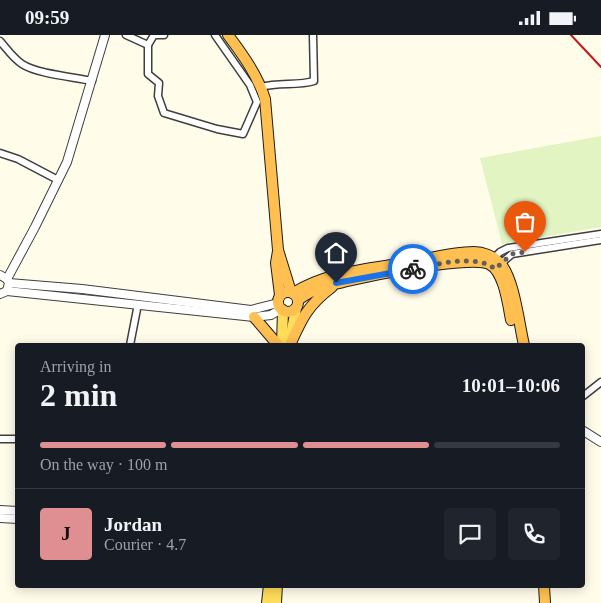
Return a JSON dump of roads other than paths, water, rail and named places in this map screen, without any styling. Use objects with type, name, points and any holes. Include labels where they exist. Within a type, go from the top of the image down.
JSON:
[{"type":"highway","points":[[228,35],[261,87],[267,111],[278,251],[276,263],[281,304],[289,312],[295,298],[308,284],[320,279],[454,254],[476,252],[507,274],[524,343]]},
{"type":"highway","points":[[278,251],[295,298]]},
{"type":"highway","points":[[295,298],[336,283],[461,261],[494,263]]},
{"type":"highway","points":[[494,263],[501,277],[517,343]]},
{"type":"highway","points":[[290,343],[307,310],[316,299],[336,283]]},
{"type":"highway","points":[[281,304],[285,292],[295,298]]},
{"type":"highway","points":[[254,317],[276,343]]},
{"type":"highway","points":[[544,588],[545,603]]},
{"type":"main road","points":[[289,343],[295,298]]},
{"type":"main road","points":[[281,304],[282,343]]},
{"type":"main road","points":[[268,603],[269,588]]},
{"type":"main road","points":[[276,603],[277,588]]},
{"type":"street","points":[[4,284],[67,163],[105,35]]},
{"type":"street","points":[[126,35],[148,45]]},
{"type":"street","points":[[164,35],[154,35],[148,45],[148,74],[159,83],[158,96],[164,113],[217,129],[243,134],[257,102],[250,85],[215,35]]},
{"type":"street","points":[[261,87],[274,84],[314,81],[313,35]]},
{"type":"street","points":[[0,41],[24,65],[34,69],[92,81]]},
{"type":"street","points":[[0,153],[18,159],[58,180]]},
{"type":"street","points":[[494,263],[500,251],[508,248],[601,234]]},
{"type":"street","points":[[494,263],[512,254],[601,240]]},
{"type":"street","points":[[4,284],[138,304],[254,317],[271,315],[281,304]]},
{"type":"street","points":[[4,284],[82,289],[251,310],[281,304]]},
{"type":"street","points":[[130,343],[138,304]]},
{"type":"street","points":[[585,395],[601,382]]},
{"type":"street","points":[[585,432],[601,442]]},
{"type":"street","points":[[0,439],[15,439]]},
{"type":"street","points":[[0,510],[15,511]]},
{"type":"street","points":[[0,519],[15,519]]},
{"type":"railway","points":[[571,35],[601,67]]}]
